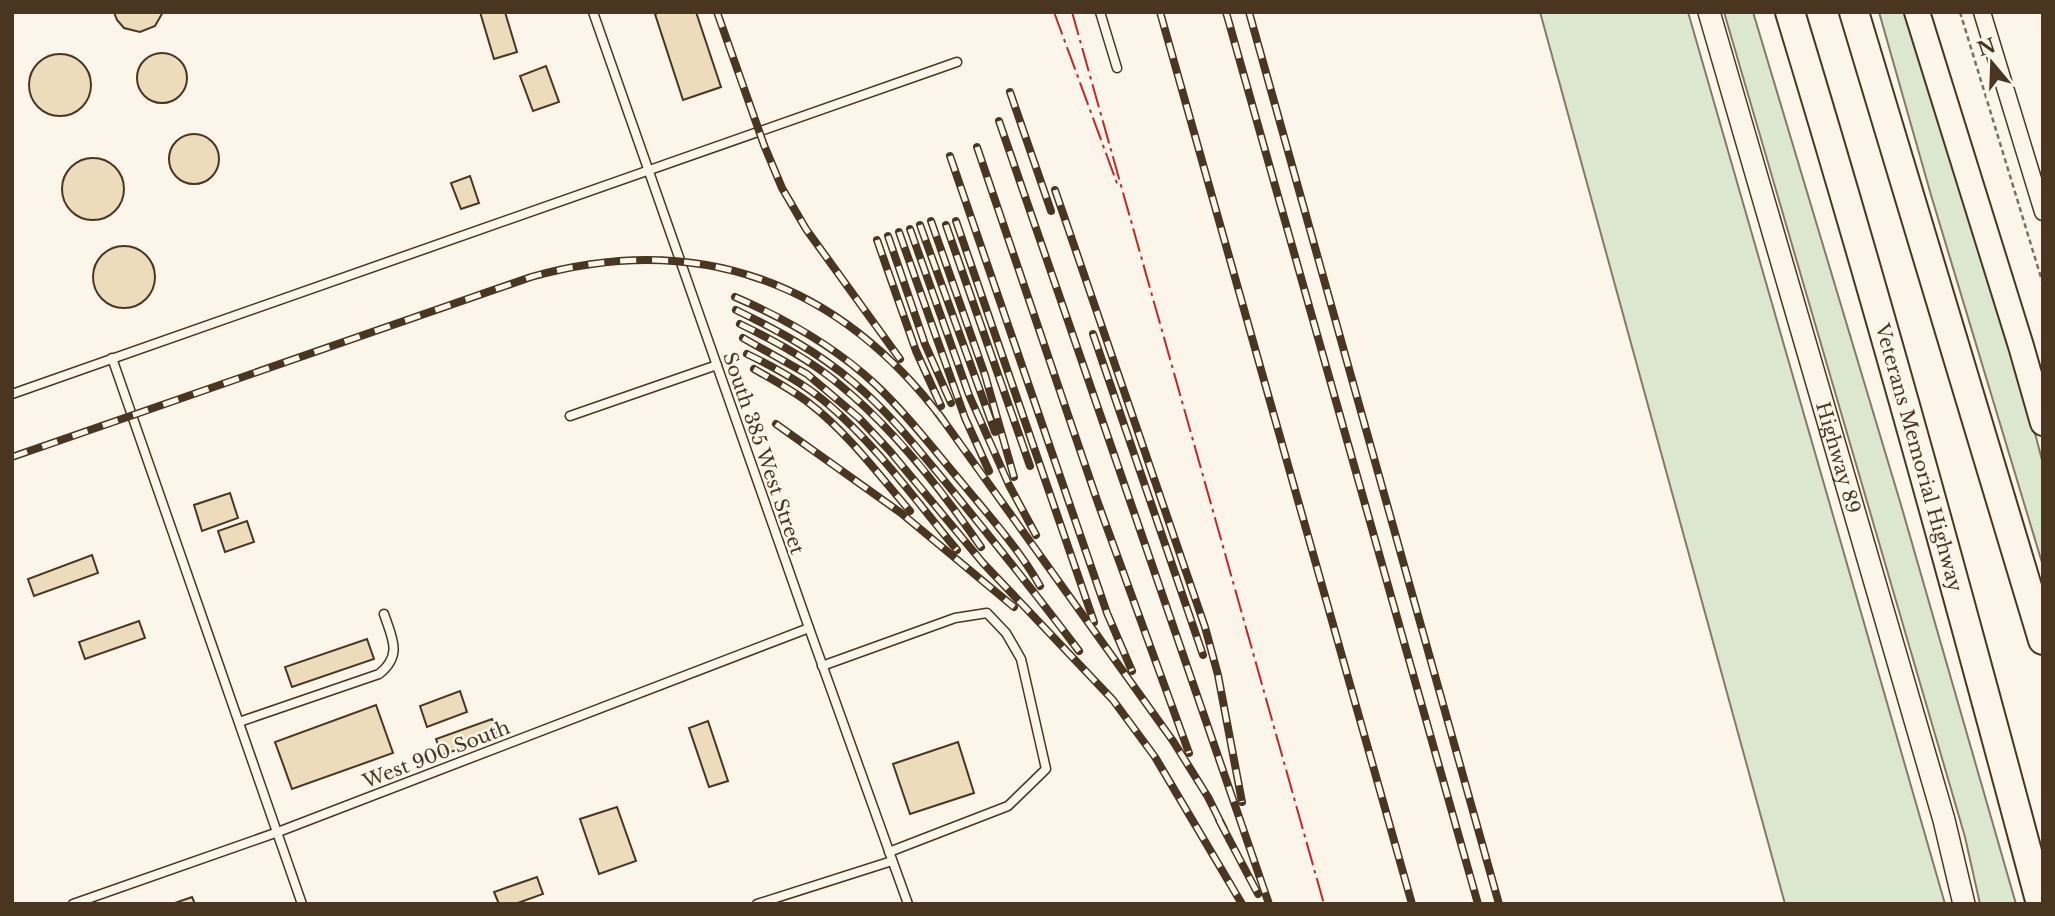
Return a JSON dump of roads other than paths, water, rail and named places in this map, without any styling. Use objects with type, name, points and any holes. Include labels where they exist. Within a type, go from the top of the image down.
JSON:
[{"type":"highway","name":"Veterans Memorial Highway","points":[[1790,12],[1962,608],[2040,904]]},
{"type":"highway","points":[[1854,12],[2043,640]]},
{"type":"main road","name":"Highway 89","points":[[1709,12],[1944,820],[1964,904]]},
{"type":"main road","points":[[1917,12],[2043,423]]},
{"type":"street","points":[[1982,12],[2043,212]]},
{"type":"lane","name":"South 385 West Street","points":[[593,12],[908,904]]},
{"type":"lane","points":[[1100,12],[1117,68]]},
{"type":"lane","points":[[12,394],[957,62]]},
{"type":"lane","points":[[112,358],[302,904]]},
{"type":"lane","points":[[570,416],[717,365]]},
{"type":"lane","points":[[822,666],[955,618],[987,613],[1006,633],[1021,659],[1046,769],[1007,806],[889,852]]},
{"type":"lane","points":[[239,723],[379,674],[392,661],[394,651],[384,614]]},
{"type":"lane","name":"West 900 South","points":[[73,904],[278,832],[809,628]]},
{"type":"lane","points":[[757,904],[892,861]]},
{"type":"railway","points":[[717,12],[782,188],[806,229],[900,359]]},
{"type":"railway","points":[[1160,12],[1412,904]]},
{"type":"railway","points":[[1226,12],[1478,904]]},
{"type":"railway","points":[[1249,12],[1499,904]]},
{"type":"railway","points":[[1010,92],[1051,211]]},
{"type":"railway","points":[[999,121],[1269,904]]},
{"type":"railway","points":[[977,147],[1098,503],[1189,753]]},
{"type":"railway","points":[[950,156],[1107,613],[1132,671]]},
{"type":"railway","points":[[1055,190],[1205,627],[1218,675],[1242,802]]},
{"type":"railway","points":[[931,221],[985,375],[1014,477]]},
{"type":"railway","points":[[956,221],[1094,622]]},
{"type":"railway","points":[[920,225],[995,432]]},
{"type":"railway","points":[[946,225],[1030,466]]},
{"type":"railway","points":[[910,229],[969,395],[1009,485],[1036,535]]},
{"type":"railway","points":[[899,232],[965,418],[989,471]]},
{"type":"railway","points":[[888,236],[925,344],[951,403]]},
{"type":"railway","points":[[877,240],[916,351],[941,406]]},
{"type":"railway","points":[[12,457],[531,277],[592,264],[651,260],[707,265],[761,279],[811,302],[858,333],[902,372],[943,420]]},
{"type":"railway","points":[[735,297],[809,334],[843,357],[875,384],[994,521],[1040,586]]},
{"type":"railway","points":[[736,310],[811,351],[840,371],[879,406],[947,484],[1079,651]]},
{"type":"railway","points":[[740,324],[779,344],[829,376],[880,421],[916,461],[981,547]]},
{"type":"railway","points":[[1093,334],[1203,655]]},
{"type":"railway","points":[[743,338],[807,374],[859,418],[983,563],[1113,700],[1155,757],[1242,904]]},
{"type":"railway","points":[[747,354],[800,383],[847,421],[880,456],[957,550]]},
{"type":"railway","points":[[754,369],[796,394],[824,415],[910,511]]},
{"type":"railway","points":[[938,413],[1173,741],[1208,797],[1224,829]]},
{"type":"railway","points":[[776,424],[901,513],[1014,607]]},
{"type":"railway","points":[[1219,820],[1258,894]]}]
